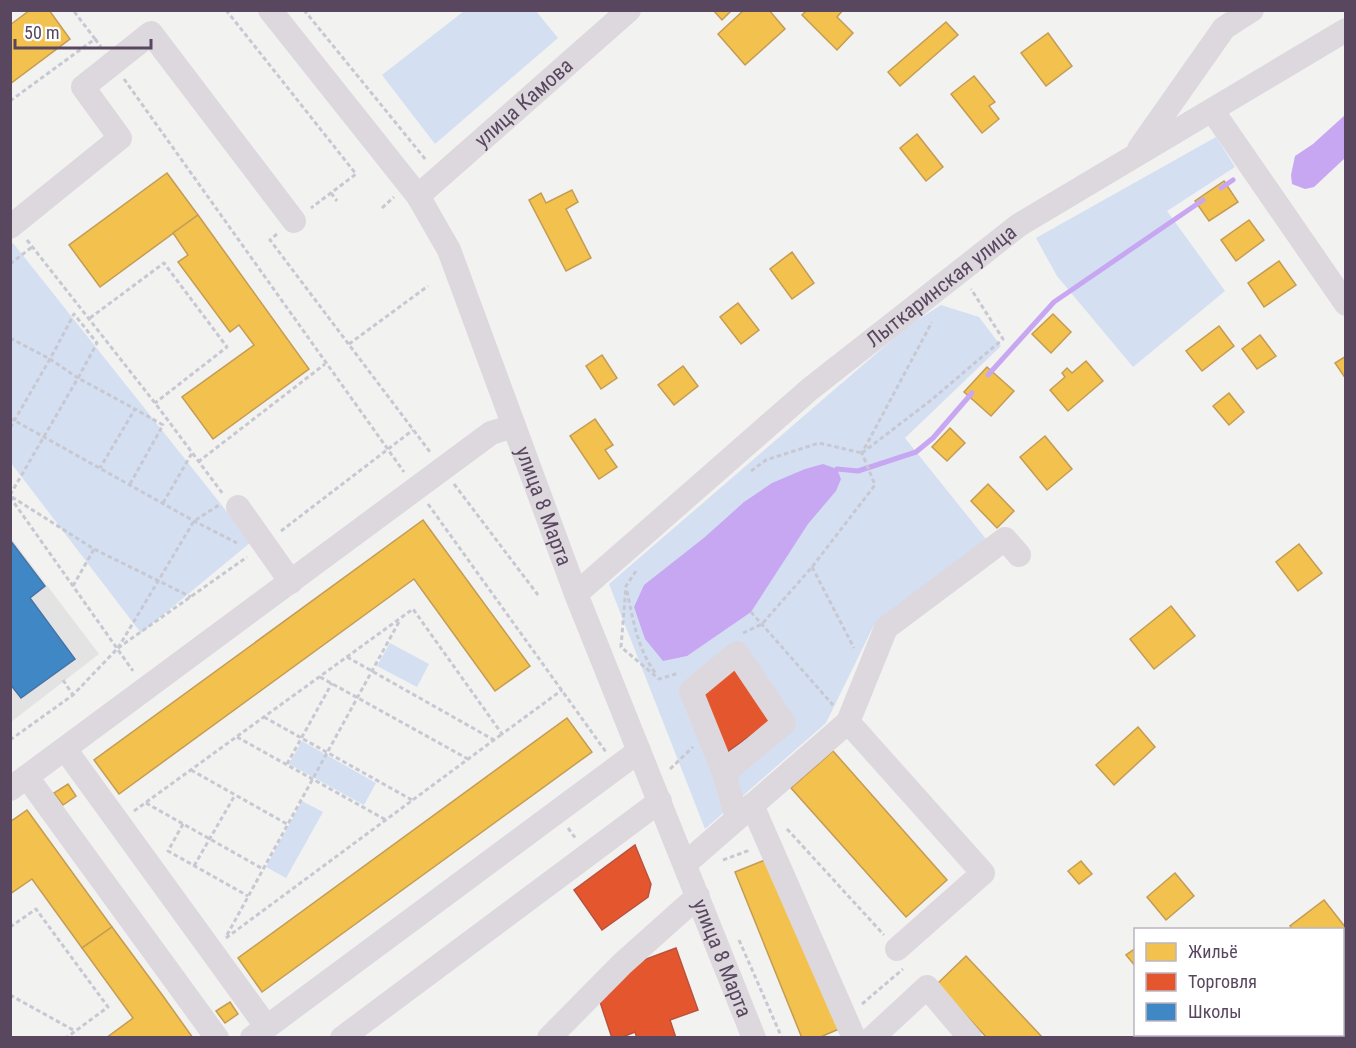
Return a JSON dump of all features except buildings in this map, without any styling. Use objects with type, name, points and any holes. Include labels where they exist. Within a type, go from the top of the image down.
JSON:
[{"type":"street","name":"улица 8 Марта","points":[[270,10],[418,196],[448,250],[576,594],[754,1038]]},
{"type":"street","name":"улица Камова","points":[[418,196],[629,10]]},
{"type":"street","points":[[1134,156],[1224,28],[1252,10]]},
{"type":"street","name":"Лыткаринская улица","points":[[576,594],[810,389],[1019,225],[1346,30]]},
{"type":"street","points":[[13,225],[120,138],[83,87],[151,33],[294,221]]},
{"type":"street","points":[[1212,110],[1346,304]]},
{"type":"street","points":[[1321,269],[1346,276]]},
{"type":"street","points":[[217,1038],[19,783],[490,433],[514,426]]},
{"type":"street","points":[[238,507],[259,548],[291,582]]},
{"type":"street","points":[[685,864],[848,722],[886,628],[1005,539],[1019,555]]},
{"type":"street","points":[[724,773],[784,723],[737,653],[692,692],[724,773],[734,808],[745,811],[777,835],[850,1028]]},
{"type":"street","points":[[848,722],[983,873],[903,957]]},
{"type":"street","points":[[64,749],[269,1031],[639,751]]},
{"type":"street","points":[[342,1038],[660,801]]},
{"type":"street","points":[[549,1038],[622,964],[698,897]]},
{"type":"street","points":[[872,1038],[927,987],[970,1038]]},
{"type":"path","points":[[73,10],[609,756]]},
{"type":"path","points":[[226,10],[356,174],[270,240],[538,595]]},
{"type":"path","points":[[304,10],[439,177]]},
{"type":"path","points":[[10,101],[95,39]]},
{"type":"path","points":[[331,193],[337,201]]},
{"type":"path","points":[[13,225],[90,318],[228,500],[194,521],[118,648]]},
{"type":"path","points":[[10,264],[32,247]]},
{"type":"path","points":[[90,318],[164,263],[226,347],[155,403]]},
{"type":"path","points":[[862,453],[930,401],[1003,339],[959,271]]},
{"type":"path","points":[[349,345],[428,286]]},
{"type":"path","points":[[10,428],[74,314],[97,343],[10,496]]},
{"type":"path","points":[[742,633],[762,624],[813,567],[875,485],[862,453],[935,315]]},
{"type":"path","points":[[10,338],[163,425],[130,484]]},
{"type":"path","points":[[198,462],[326,364]]},
{"type":"path","points":[[100,468],[135,409]]},
{"type":"path","points":[[13,419],[194,521],[259,548]]},
{"type":"path","points":[[10,740],[73,695],[118,648],[259,548],[413,430]]},
{"type":"path","points":[[747,474],[766,460],[819,442],[862,453]]},
{"type":"path","points":[[163,503],[192,453]]},
{"type":"path","points":[[10,496],[94,549],[190,597]]},
{"type":"path","points":[[10,496],[135,675]]},
{"type":"path","points":[[73,586],[94,549]]},
{"type":"path","points":[[642,563],[626,586],[621,646],[659,678]]},
{"type":"path","points":[[813,567],[868,674]]},
{"type":"path","points":[[626,586],[634,630],[649,665],[659,678]]},
{"type":"path","points":[[132,813],[413,609],[502,734]]},
{"type":"path","points":[[751,612],[848,722]]},
{"type":"path","points":[[401,618],[224,939],[562,690]]},
{"type":"path","points":[[347,657],[494,740]]},
{"type":"path","points":[[659,678],[683,672]]},
{"type":"path","points":[[320,677],[468,759]]},
{"type":"path","points":[[63,680],[73,695]]},
{"type":"path","points":[[287,764],[332,683]]},
{"type":"path","points":[[264,717],[412,800]]},
{"type":"path","points":[[670,769],[707,734]]},
{"type":"path","points":[[237,737],[386,820]]},
{"type":"path","points":[[191,770],[287,824]]},
{"type":"path","points":[[194,866],[235,795]]},
{"type":"path","points":[[146,803],[263,869]]},
{"type":"path","points":[[183,824],[168,851],[248,896]]},
{"type":"path","points":[[718,862],[777,835],[903,957],[850,1028]]},
{"type":"path","points":[[10,927],[36,909],[108,1007],[66,1038]]},
{"type":"path","points":[[10,995],[75,1030]]},
{"type":"shaded area","points":[[464,11],[536,11],[558,38],[435,144],[382,75]]},
{"type":"shaded area","points":[[1345,115],[1345,158],[1314,187],[1305,189],[1292,184],[1291,175],[1295,156],[1313,144]]},
{"type":"shaded area","points":[[1216,137],[1235,167],[1167,211],[1225,291],[1133,367],[1057,276],[1036,238]]},
{"type":"shaded area","points":[[13,243],[251,542],[141,633],[11,463],[10,245]]},
{"type":"shaded area","points":[[941,305],[979,317],[1001,346],[905,438],[998,554],[873,627],[826,723],[705,829],[609,584],[908,326]]},
{"type":"shaded area","points":[[823,464],[837,469],[841,479],[836,491],[808,524],[751,612],[687,656],[663,661],[645,639],[634,607],[644,585],[705,537],[744,502],[772,483]]},
{"type":"shaded area","points":[[11,538],[99,654],[11,722]]},
{"type":"shaded area","points":[[390,643],[429,664],[417,687],[377,666]]},
{"type":"shaded area","points":[[302,741],[376,783],[364,805],[289,764]]},
{"type":"shaded area","points":[[302,801],[323,812],[286,878],[266,867]]},
{"type":"waterway","points":[[1221,188],[1233,180]]},
{"type":"waterway","points":[[988,375],[1054,302],[1203,200]]},
{"type":"waterway","points":[[837,469],[858,471],[916,452],[933,438],[972,393]]}]
